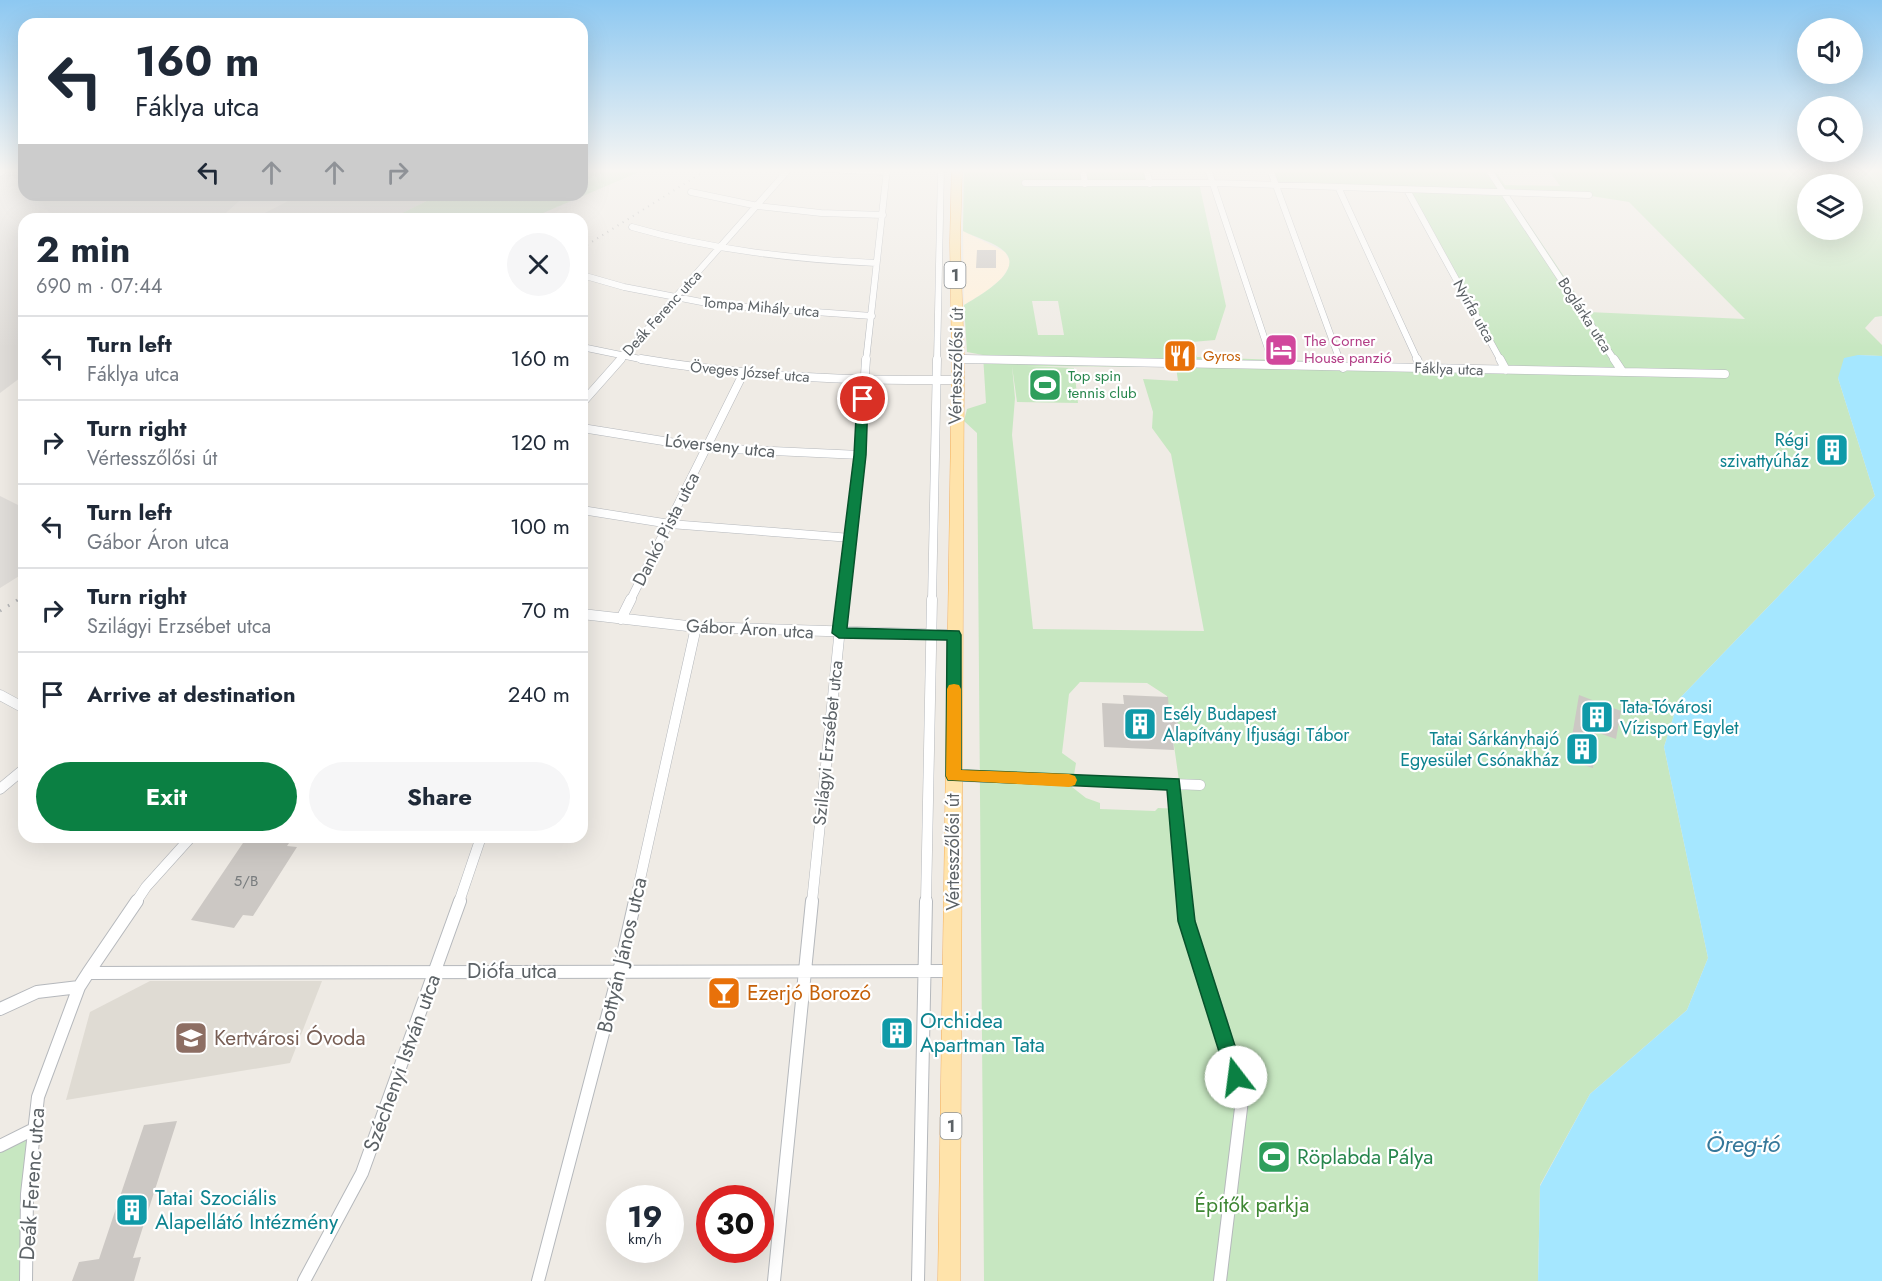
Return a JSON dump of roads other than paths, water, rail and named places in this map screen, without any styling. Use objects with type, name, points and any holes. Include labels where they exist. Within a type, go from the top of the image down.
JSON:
[{"type":"main road","name":"Vértesszőlősi út","points":[[949,1281],[958,359],[955,229]]},
{"type":"street","points":[[639,229],[719,249],[794,259],[876,263]]},
{"type":"street","name":"Deák Ferenc utca","points":[[588,396],[737,229]]},
{"type":"street","name":"Szilágyi Erzsébet utca","points":[[774,1281],[839,633],[860,455],[864,380],[881,229]]},
{"type":"street","name":"Vértesszőlősi út","points":[[918,1281],[940,229]]},
{"type":"street","points":[[1229,229],[1273,365]]},
{"type":"street","points":[[1292,229],[1343,368]]},
{"type":"street","points":[[1357,229],[1421,368]]},
{"type":"street","name":"Nyírfa utca","points":[[1428,229],[1506,370]]},
{"type":"street","name":"Boglárka utca","points":[[1529,229],[1622,371]]},
{"type":"street","name":"Tompa Mihály utca","points":[[588,277],[624,287],[717,305],[872,316]]},
{"type":"street","name":"Öveges József utca","points":[[588,348],[623,357],[743,374],[864,380],[956,380]]},
{"type":"street","name":"Fáklya utca","points":[[958,359],[1725,374]]},
{"type":"street","name":"Dankó Pista utca","points":[[621,619],[743,374]]},
{"type":"street","name":"Lóverseny utca","points":[[588,429],[707,448],[860,455]]},
{"type":"street","points":[[588,511],[670,524],[851,538]]},
{"type":"street","name":"Gábor Áron utca","points":[[588,615],[696,627],[954,635]]},
{"type":"street","name":"Bottyán János utca","points":[[538,1281],[619,972],[696,627]]},
{"type":"street","points":[[0,695],[18,705]]},
{"type":"street","points":[[0,789],[18,774]]},
{"type":"street","points":[[954,776],[1200,785]]},
{"type":"street","points":[[1174,784],[1187,921],[1221,1022],[1242,1100],[1220,1281]]},
{"type":"street","points":[[0,1009],[38,992],[79,987],[146,887],[186,843]]},
{"type":"street","name":"Széchenyi István utca","points":[[304,1281],[362,1173],[436,971],[478,843]]},
{"type":"street","name":"Diófa utca","points":[[88,972],[805,973],[952,971]]},
{"type":"street","name":"Deák Ferenc utca","points":[[26,1281],[26,1225],[32,1130],[38,1097],[79,987]]},
{"type":"street","points":[[0,1146],[32,1130]]},
{"type":"water","name":"Öreg-tó","points":[[1858,355],[1882,356],[1882,1281],[1538,1281],[1540,1186],[1590,1094],[1687,1010],[1708,958],[1664,747],[1679,699],[1875,496],[1838,378],[1844,358]]},
{"type":"railway","points":[[588,244],[613,229]]},
{"type":"railway","points":[[0,611],[18,600]]},
{"type":"place","name":"The Corner House panzió","points":[[1281,350]]},
{"type":"place","name":"Gyros","points":[[1180,356]]},
{"type":"place","name":"Top spin tennis club","points":[[1045,385]]},
{"type":"place","name":"Régi szivattyúház","points":[[1832,450]]},
{"type":"place","name":"Tata-Tóvárosi Vízisport Egylet","points":[[1597,717]]},
{"type":"place","name":"Esély Budapest Alapítvány Ifjusági Tábor","points":[[1140,724]]},
{"type":"place","name":"Tatai Sárkányhajó Egyesület Csónakház","points":[[1582,749]]},
{"type":"place","name":"Ezerjó Borozó","points":[[724,993]]},
{"type":"place","name":"Orchidea Apartman Tata","points":[[897,1033]]},
{"type":"place","name":"Kertvárosi Óvoda","points":[[191,1038]]},
{"type":"place","name":"Röplabda Pálya","points":[[1274,1157]]},
{"type":"place","name":"Tatai Szociális Alapellátó Intézmény","points":[[132,1210]]},
{"type":"park label","name":"Építők parkja","points":[[1252,1205]]}]
